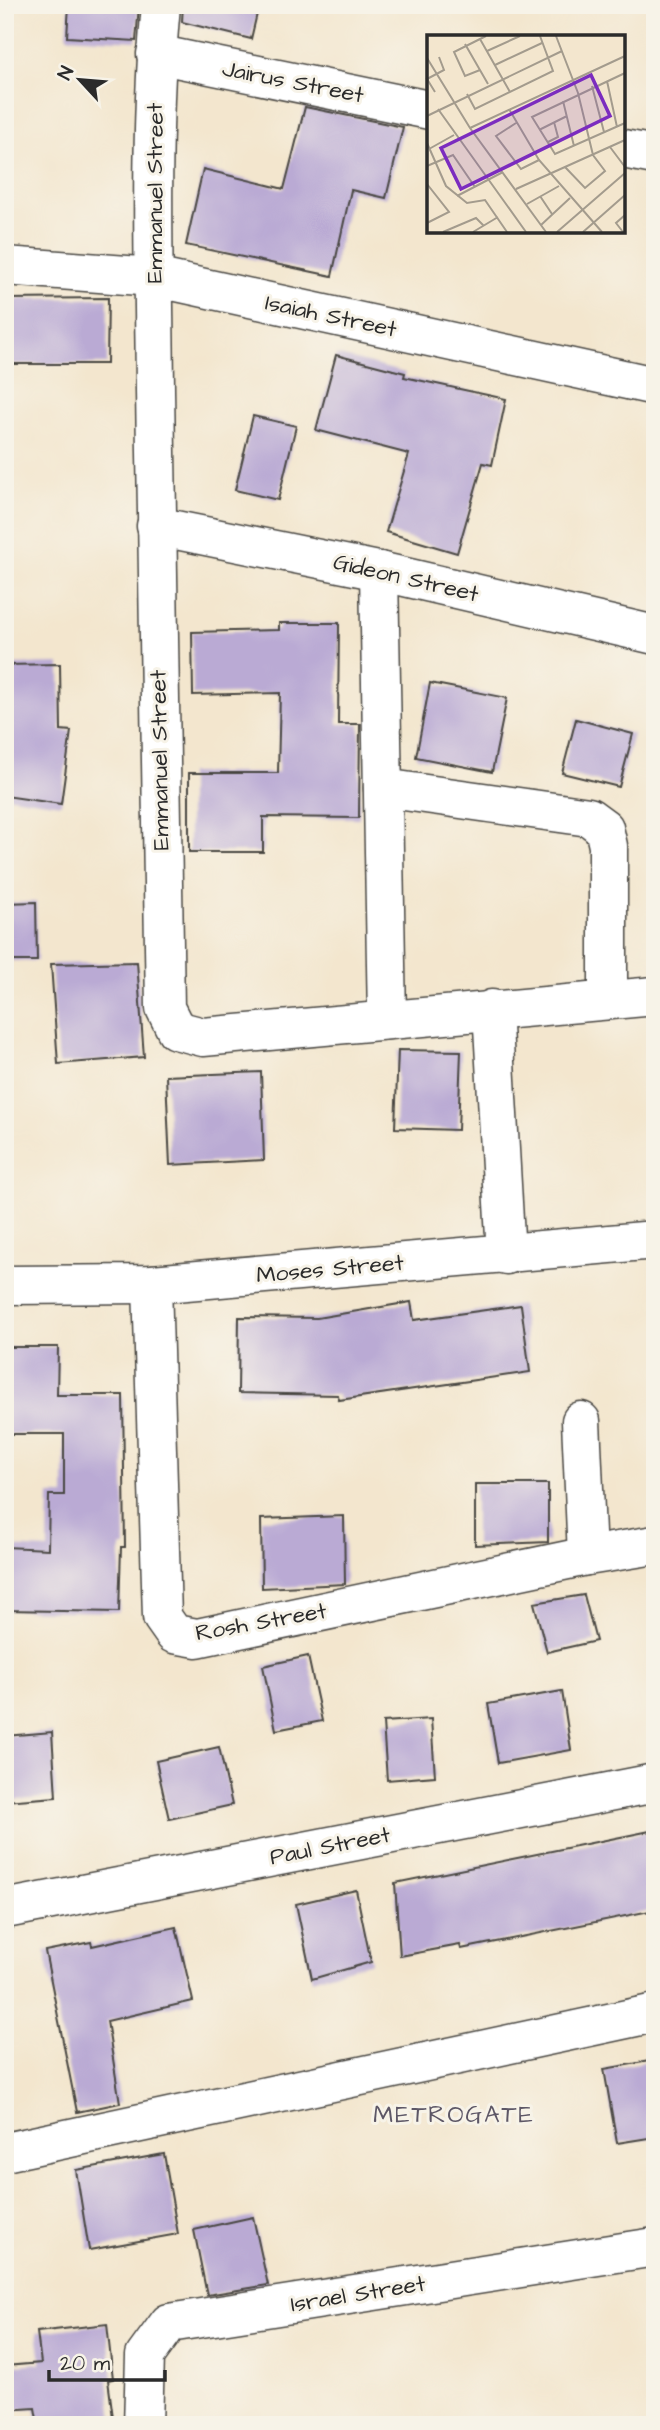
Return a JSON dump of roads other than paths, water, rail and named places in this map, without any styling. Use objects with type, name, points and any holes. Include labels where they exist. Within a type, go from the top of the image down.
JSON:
[{"type":"street","name":"Emmanuel Street","points":[[161,5],[156,54],[154,278],[165,1008],[176,1030],[202,1037],[655,996]]},
{"type":"street","name":"Jairus Street","points":[[156,54],[427,110]]},
{"type":"street","points":[[625,149],[655,155]]},
{"type":"street","name":"Isaiah Street","points":[[5,265],[154,278],[655,386]]},
{"type":"street","name":"Gideon Street","points":[[156,526],[379,571],[655,635]]},
{"type":"street","points":[[379,571],[387,1020]]},
{"type":"street","points":[[383,789],[589,817],[604,828],[608,846],[608,999]]},
{"type":"street","points":[[492,1009],[506,1255]]},
{"type":"street","name":"Moses Street","points":[[5,1286],[152,1284],[655,1240]]},
{"type":"street","name":"Rosh Street","points":[[152,1284],[162,1617],[174,1634],[197,1638],[587,1556],[655,1545]]},
{"type":"street","points":[[581,1421],[587,1556]]},
{"type":"street","name":"Paul Street","points":[[5,1909],[655,1783]]},
{"type":"street","points":[[5,2152],[655,2013]]},
{"type":"street","name":"Israel Street","points":[[143,2425],[145,2356],[169,2323],[655,2247]]},
{"type":"district","name":"METROGATE","points":[[454,2115]]}]
